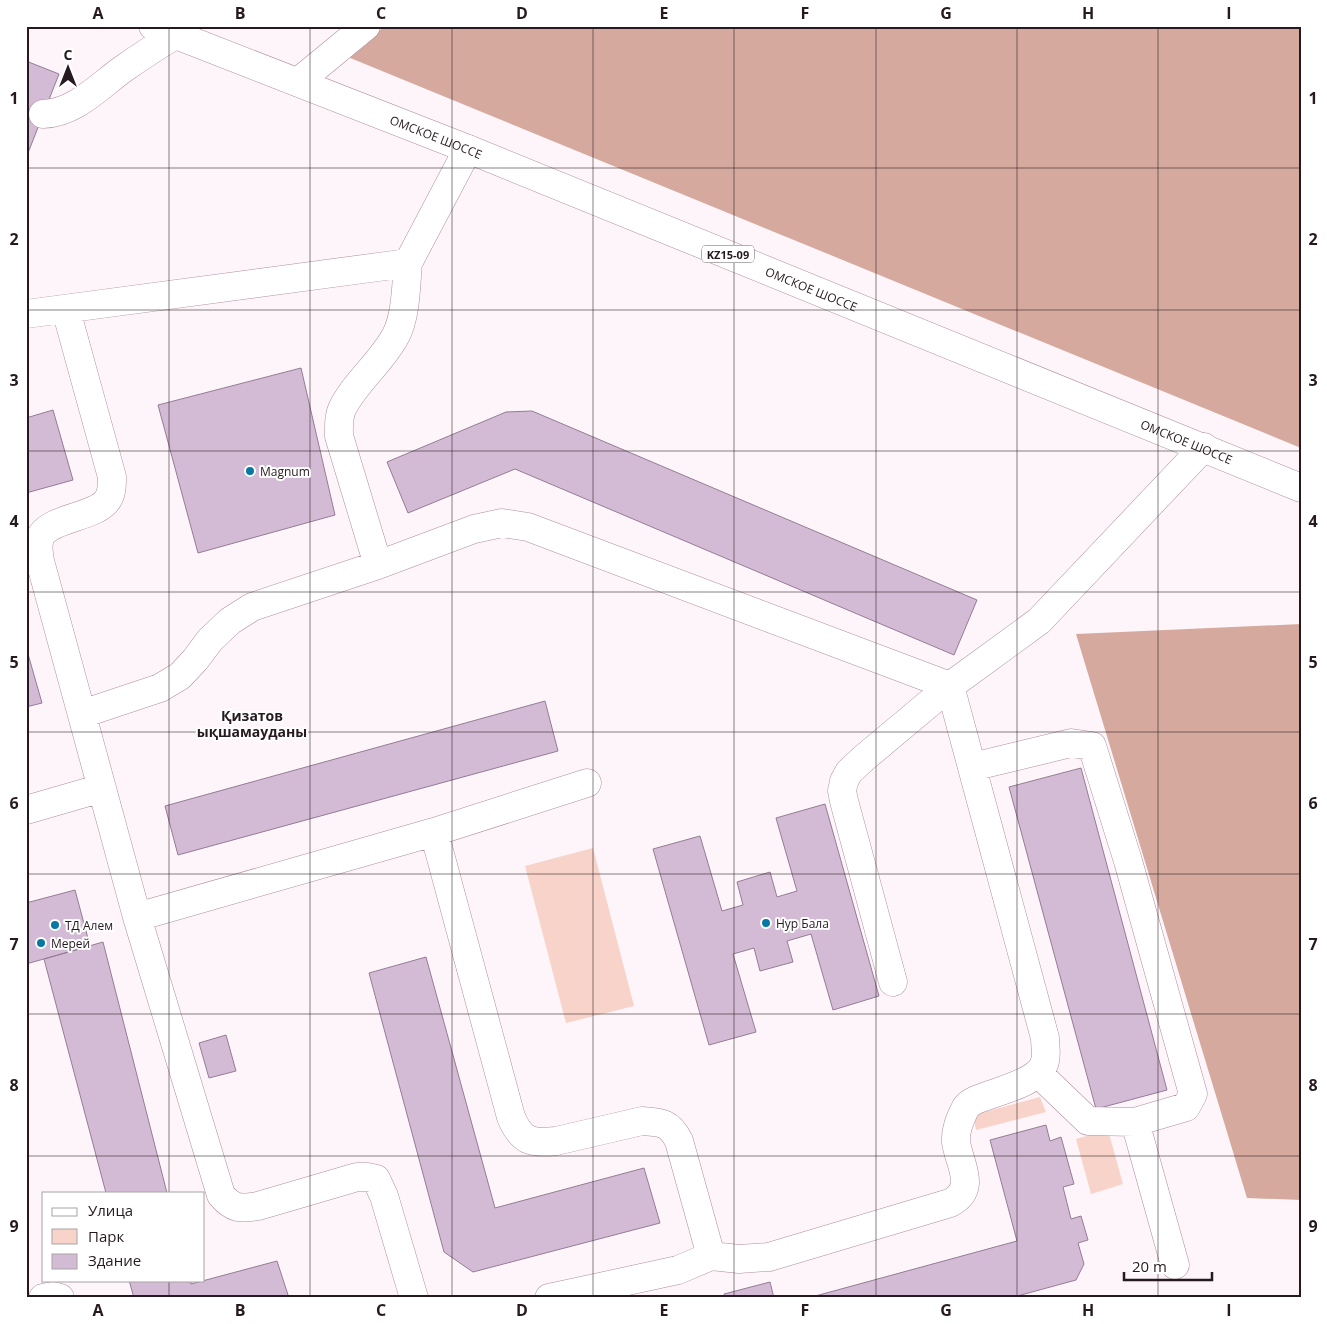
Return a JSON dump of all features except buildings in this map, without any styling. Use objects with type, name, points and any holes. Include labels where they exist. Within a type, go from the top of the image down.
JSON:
[{"type":"main road","points":[[298,82],[366,26]]},
{"type":"main road","points":[[43,114],[56,114],[76,104],[123,70],[164,31]]},
{"type":"main road","name":"ОМСКОЕ ШОССЕ","points":[[164,31],[468,149],[1301,488]]},
{"type":"main road","points":[[378,565],[339,436],[338,423],[341,410],[396,335],[401,321],[408,263],[468,149]]},
{"type":"main road","points":[[26,314],[408,263]]},
{"type":"main road","points":[[66,310],[112,477],[112,488],[108,501],[95,510],[46,529],[40,536],[38,545],[40,561],[137,917],[221,1195],[229,1203],[242,1209],[357,1177],[367,1177],[376,1180],[384,1196],[414,1298]]},
{"type":"main road","points":[[893,982],[844,801],[842,791],[844,781],[849,772],[950,686],[1039,621],[1204,448]]},
{"type":"main road","points":[[82,714],[160,688],[180,676],[223,627],[252,607],[378,565],[474,528],[502,523],[528,527],[950,686]]},
{"type":"main road","points":[[548,1298],[678,1270],[711,1256],[739,1259],[769,1257],[950,1203],[958,1198],[963,1190],[965,1180],[956,1141],[958,1125],[966,1106],[1024,1082],[1038,1074],[1045,1063],[1045,1038],[950,686]]},
{"type":"main road","points":[[972,767],[1071,743],[1092,746],[1128,861],[1193,1094],[1186,1107],[1135,1122],[1088,1121],[1038,1074]]},
{"type":"main road","points":[[137,917],[434,832],[587,783]]},
{"type":"main road","points":[[26,810],[102,788]]},
{"type":"main road","points":[[434,832],[515,1126],[522,1136],[531,1141],[543,1143],[642,1121],[654,1121],[667,1125],[674,1131],[679,1141],[711,1256]]},
{"type":"main road","points":[[1135,1122],[1175,1265]]},
{"type":"main road","points":[[44,1298],[53,1296],[60,1298]]},
{"type":"green space","points":[[593,848],[634,1006],[566,1023],[525,866]]},
{"type":"green space","points":[[1040,1097],[1046,1112],[976,1130],[973,1115]]},
{"type":"green space","points":[[1108,1130],[1123,1184],[1091,1194],[1076,1139]]},
{"type":"shaded area","points":[[386,26],[1301,26],[1301,448],[343,55]]},
{"type":"shaded area","points":[[1301,624],[1301,1200],[1247,1198],[1076,634]]},
{"type":"place","name":"Magnum","points":[[250,471]]},
{"type":"place","name":"Нур Бала","points":[[766,923]]},
{"type":"place","name":"ТД Алем","points":[[55,925]]},
{"type":"place","name":"Мерей","points":[[41,943]]},
{"type":"district","name":"Қизатов ықшамауданы","points":[[252,724]]}]
